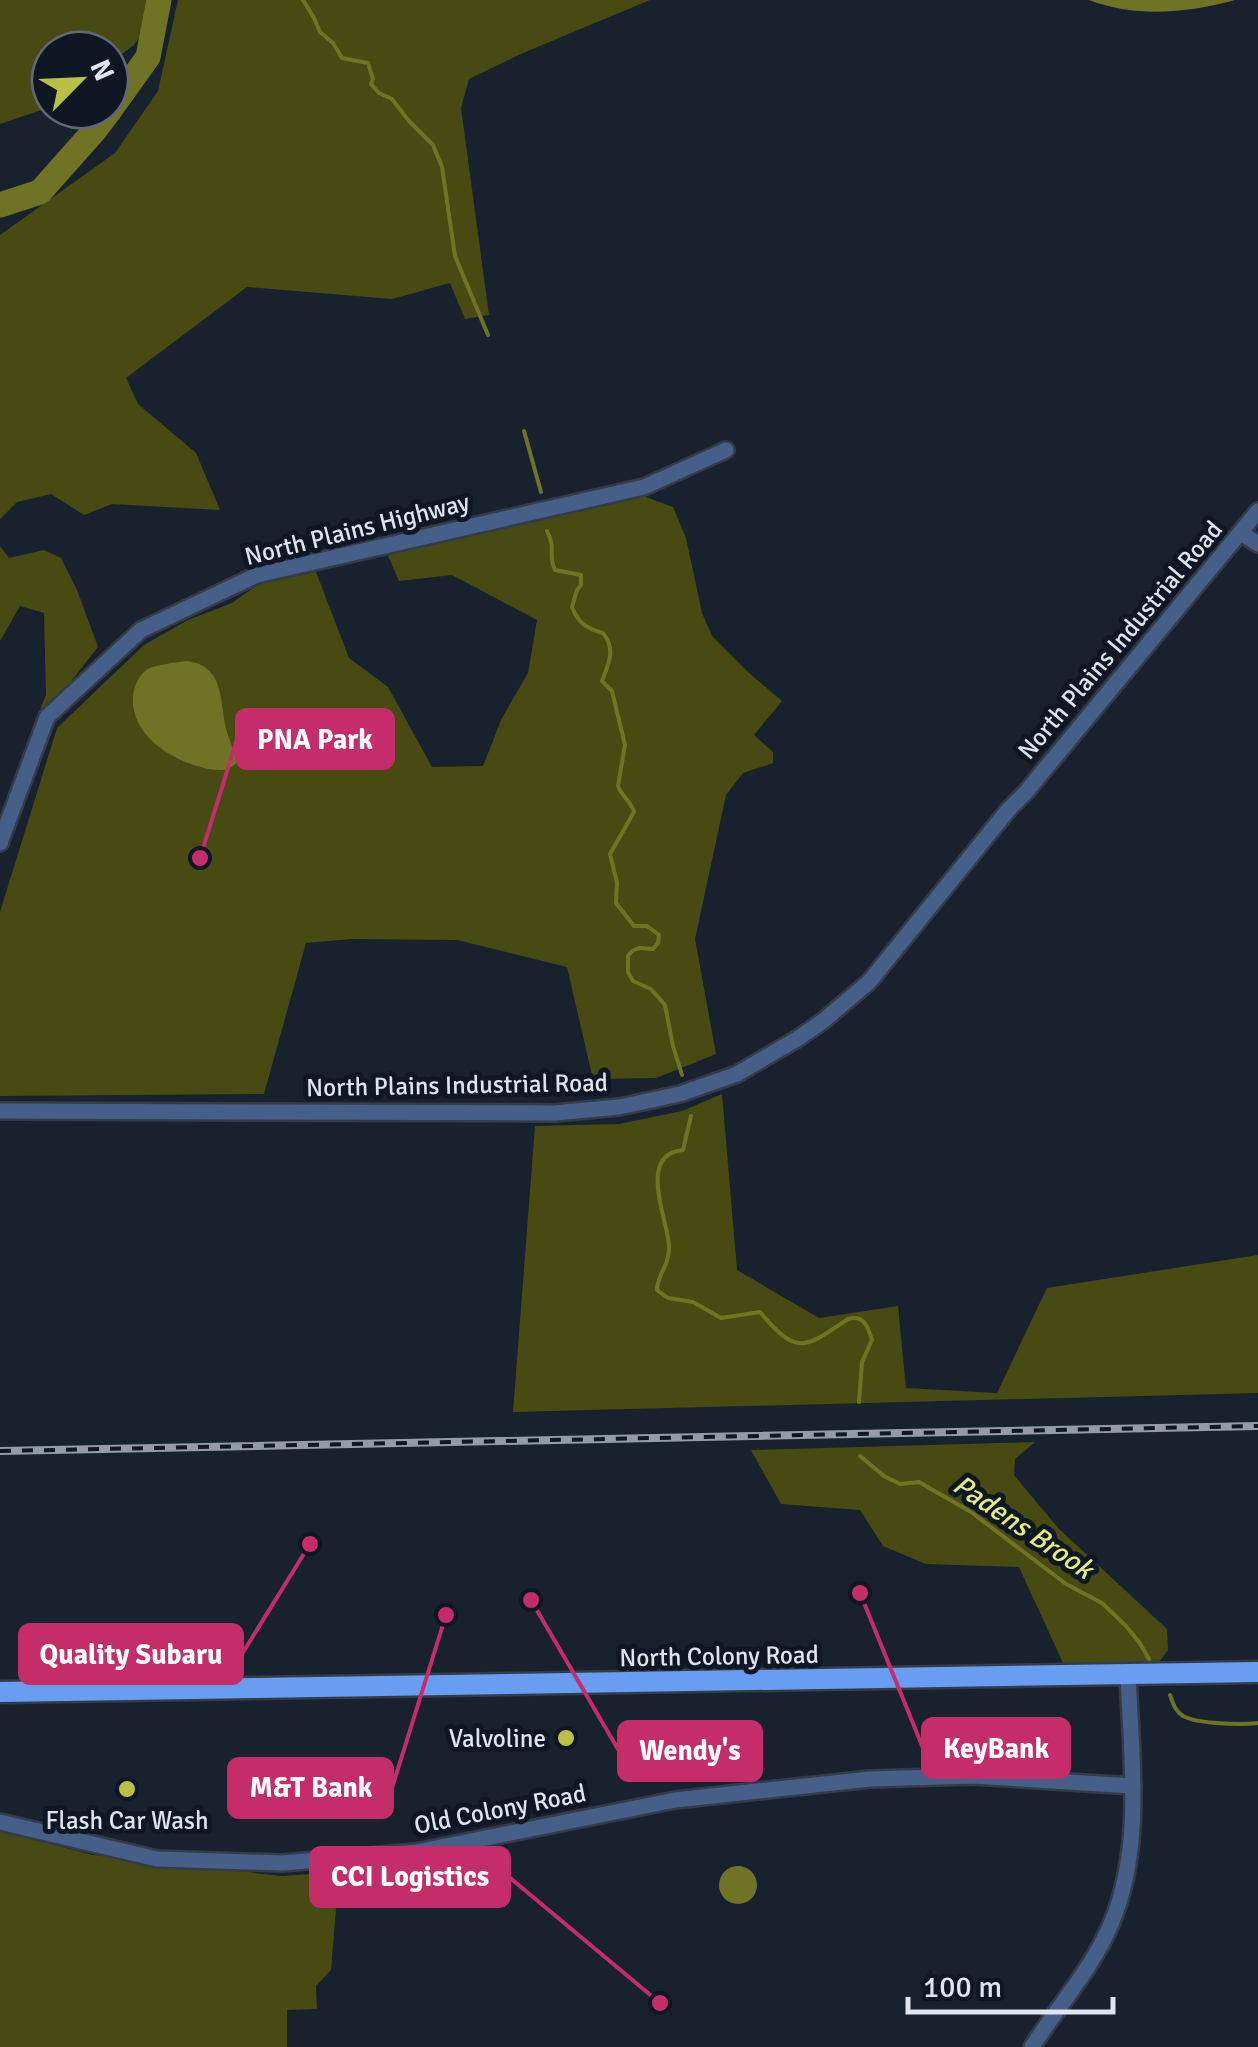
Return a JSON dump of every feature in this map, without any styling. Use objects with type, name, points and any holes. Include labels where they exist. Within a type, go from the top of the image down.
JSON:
[{"type":"main road","name":"North Colony Road","points":[[0,1692],[1258,1672]]},
{"type":"street","name":"North Plains Highway","points":[[0,843],[47,716],[141,630],[257,575],[644,487],[726,450]]},
{"type":"street","name":"North Plains Industrial Road","points":[[0,1111],[555,1113],[634,1104],[680,1094],[737,1074],[823,1021],[869,982],[1258,511]]},
{"type":"street","points":[[1241,532],[1258,544]]},
{"type":"street","points":[[1032,2047],[1096,1952],[1111,1924],[1123,1887],[1130,1850],[1132,1786],[1128,1674]]},
{"type":"street","name":"Old Colony Road","points":[[0,1822],[157,1860],[282,1864],[416,1852],[675,1800],[870,1779],[974,1776],[1132,1786]]},
{"type":"shaded area","points":[[0,0],[166,0],[130,48],[130,30],[30,30],[30,114],[0,124]]},
{"type":"shaded area","points":[[178,0],[650,0],[469,79],[461,108],[489,315],[465,319],[450,283],[392,299],[247,287],[126,378],[138,404],[196,453],[220,510],[112,504],[84,515],[51,494],[17,502],[0,519],[0,235],[115,153],[158,91]]},
{"type":"shaded area","points":[[1089,0],[1235,0],[1162,12],[1125,9]]},
{"type":"shaded area","points":[[643,496],[673,507],[686,538],[702,613],[712,636],[782,701],[754,735],[773,752],[773,763],[743,773],[726,795],[695,939],[716,1054],[656,1078],[593,1079],[567,967],[457,940],[351,939],[306,943],[264,1094],[0,1096],[0,912],[57,728],[144,645],[188,620],[232,603],[259,584],[316,572],[349,658],[388,687],[432,767],[483,766],[502,718],[528,673],[537,620],[452,575],[399,581],[388,556],[407,548]]},
{"type":"shaded area","points":[[0,546],[9,558],[44,550],[61,558],[98,647],[54,703],[40,709],[46,695],[44,613],[20,606],[0,641]]},
{"type":"shaded area","points":[[186,661],[208,670],[218,687],[237,763],[227,770],[207,769],[179,759],[155,744],[138,723],[133,696],[142,674],[156,666]]},
{"type":"shaded area","points":[[722,1094],[737,1270],[819,1318],[898,1306],[906,1388],[997,1393],[1047,1288],[1258,1255],[1258,1393],[513,1412],[535,1126],[619,1124],[682,1111]]},
{"type":"shaded area","points":[[1035,1442],[1015,1459],[1014,1475],[1059,1529],[1167,1629],[1168,1650],[1159,1662],[1063,1663],[1019,1567],[926,1564],[883,1546],[860,1510],[781,1504],[751,1450]]},
{"type":"shaded area","points":[[0,1831],[93,1855],[282,1876],[339,1872],[331,1970],[316,1986],[317,2009],[287,2010],[287,2047],[0,2047]]},
{"type":"shaded area","points":[[738,1866],[752,1871],[757,1885],[752,1899],[738,1904],[724,1899],[719,1885],[724,1871]]},
{"type":"waterway","points":[[130,82],[148,57],[159,0]]},
{"type":"waterway","name":"Padens Brook","points":[[303,0],[320,32],[342,58],[368,63],[371,84],[392,99],[433,145],[442,167],[455,256],[488,335]]},
{"type":"waterway","points":[[0,205],[40,192],[95,130]]},
{"type":"waterway","name":"Padens Brook","points":[[524,431],[541,492]]},
{"type":"waterway","name":"Padens Brook","points":[[547,531],[555,570],[581,575],[572,607],[575,613],[584,624],[603,633],[609,645],[609,662],[602,681],[612,691],[625,745],[618,786],[634,812],[610,854],[617,883],[616,903],[634,926],[647,926],[659,935],[653,949],[632,951],[628,972],[633,981],[651,989],[665,1005],[682,1075]]},
{"type":"waterway","name":"Padens Brook","points":[[691,1116],[683,1150],[669,1154],[658,1175],[669,1245],[657,1290],[668,1298],[693,1302],[721,1318],[760,1312],[783,1336],[801,1343],[821,1337],[848,1319],[862,1320],[872,1340],[862,1362],[859,1402]]},
{"type":"waterway","name":"Padens Brook","points":[[860,1456],[884,1476],[900,1484],[919,1482],[971,1512],[1066,1584],[1102,1603],[1125,1625],[1149,1659]]},
{"type":"waterway","name":"Padens Brook","points":[[1170,1695],[1178,1712],[1190,1719],[1258,1723]]},
{"type":"railway","points":[[0,1451],[1258,1426]]},
{"type":"place","name":"PNA Park","points":[[200,858]]},
{"type":"place","name":"Quality Subaru","points":[[310,1544]]},
{"type":"place","name":"KeyBank","points":[[860,1593]]},
{"type":"place","name":"Wendy's","points":[[531,1600]]},
{"type":"place","name":"M&T Bank","points":[[446,1615]]},
{"type":"place","name":"Valvoline","points":[[566,1738]]},
{"type":"place","name":"Flash Car Wash","points":[[127,1789]]},
{"type":"place","name":"CCI Logistics","points":[[660,2003]]}]
